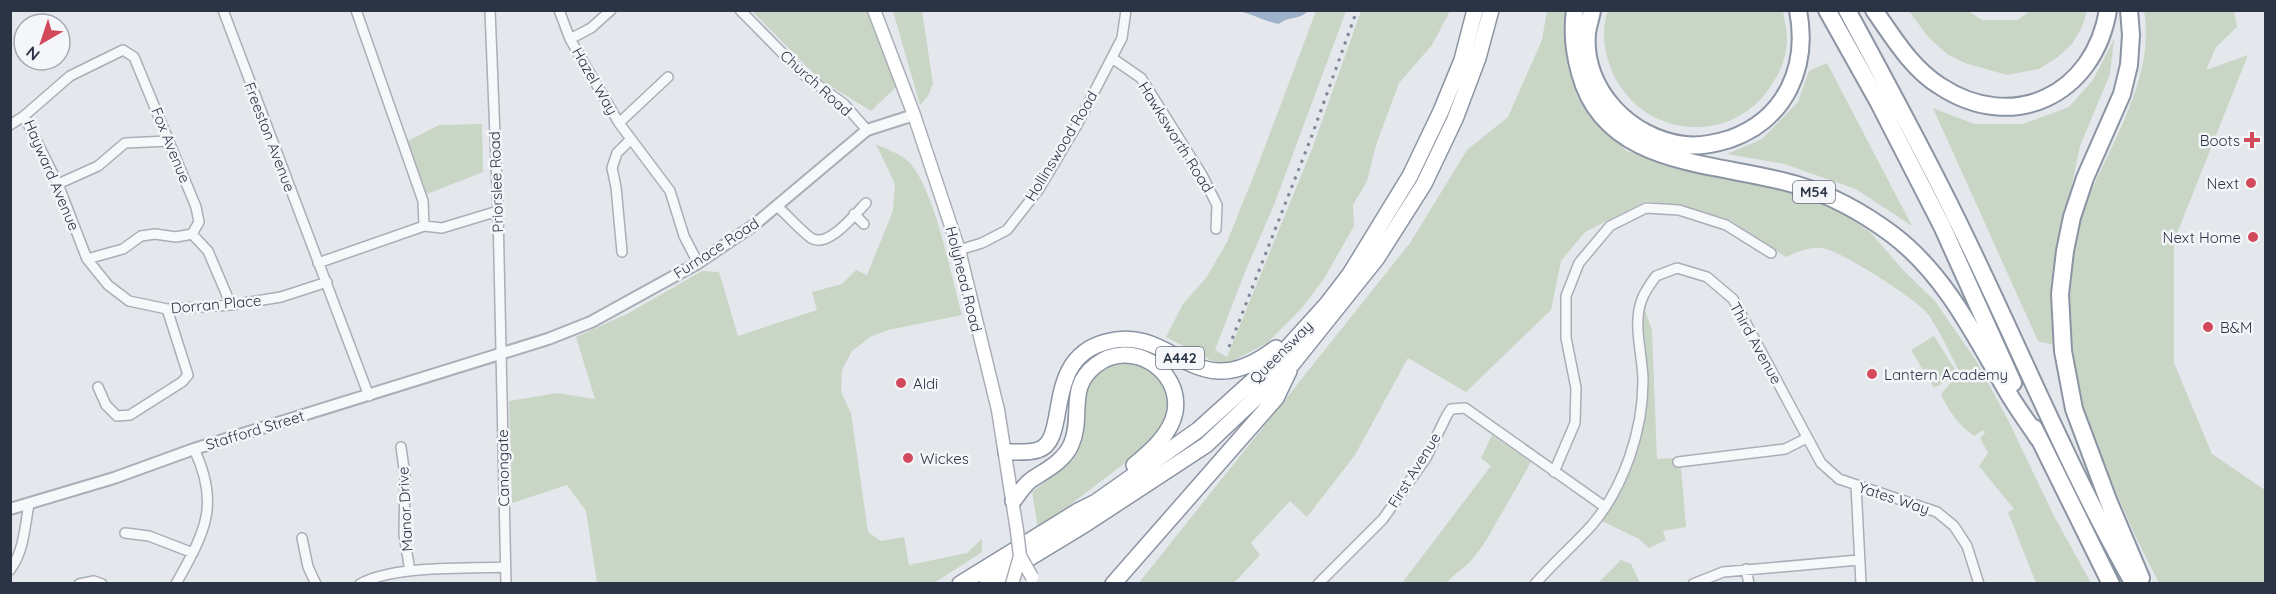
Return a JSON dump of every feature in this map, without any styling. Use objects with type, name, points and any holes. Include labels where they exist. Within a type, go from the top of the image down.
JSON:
[{"type":"highway","name":"Queensway","points":[[960,584],[1096,502],[1198,430],[1301,335],[1350,274],[1399,196],[1441,111],[1462,60],[1475,10]]},
{"type":"highway","name":"Queensway","points":[[987,584],[1087,523],[1206,445],[1293,363],[1377,258],[1424,184],[1455,119],[1478,58],[1491,10]]},
{"type":"highway","name":"M54","points":[[1575,10],[1572,28],[1583,85],[1598,112],[1622,136],[1640,147],[1689,162],[1799,186],[1849,207],[1894,236],[1929,270],[1949,294],[2038,438]]},
{"type":"highway","points":[[1592,10],[1587,33],[1588,60],[1596,84],[1618,114],[1637,128],[1658,139],[1687,146],[1718,143],[1743,134],[1770,117],[1787,93],[1798,65],[1802,42],[1798,10]]},
{"type":"highway","name":"M54","points":[[1827,10],[1878,101],[1942,226],[2038,438],[2111,584]]},
{"type":"highway","points":[[1847,10],[1963,231],[2052,426],[2103,530],[2134,584]]},
{"type":"highway","points":[[1874,10],[1900,47],[1938,86],[1962,99],[2002,108],[2041,100],[2067,85],[2083,70],[2095,54],[2105,27],[2108,10]]},
{"type":"highway","points":[[2129,10],[2131,35],[2129,65],[2122,94],[2085,178],[2072,217],[2060,294],[2063,351],[2074,409],[2143,584]]},
{"type":"highway","name":"A442","points":[[1006,452],[1038,450],[1045,446],[1055,429],[1062,387],[1069,369],[1087,351],[1096,346],[1107,341],[1134,339],[1147,342],[1208,370],[1229,372],[1242,369],[1253,365],[1281,344],[1332,287],[1350,274]]},
{"type":"highway","name":"A442","points":[[1013,501],[1029,481],[1047,472],[1071,446],[1074,437],[1078,392],[1086,373],[1104,358],[1117,354],[1139,356],[1152,361],[1166,375],[1174,390],[1175,412],[1169,427],[1145,455],[1078,511]]},
{"type":"highway","points":[[1113,584],[1276,398],[1293,363]]},
{"type":"main road","name":"Holyhead Road","points":[[874,10],[914,115],[959,250],[1006,452],[1020,556],[1033,580]]},
{"type":"main road","name":"Holyhead Road","points":[[1012,584],[1020,556]]},
{"type":"street","name":"Freeston Avenue","points":[[223,10],[369,396]]},
{"type":"street","points":[[356,10],[423,201],[424,225]]},
{"type":"street","name":"Priorslee Road","points":[[490,10],[498,211],[500,353]]},
{"type":"street","name":"Hazel Way","points":[[559,10],[570,39],[619,123],[670,191],[684,236],[698,263]]},
{"type":"street","name":"Hazel Way","points":[[570,39],[591,28],[611,10]]},
{"type":"street","name":"Church Road","points":[[740,10],[804,75],[844,104],[867,130]]},
{"type":"street","name":"Hollinswood Road","points":[[959,250],[982,243],[1007,230],[1040,189],[1122,38],[1126,10]]},
{"type":"street","name":"Hayward Avenue","points":[[108,285],[87,259],[58,184],[24,116],[70,76],[123,50],[134,57]]},
{"type":"street","name":"Fox Avenue","points":[[134,57],[196,207],[199,222],[192,234]]},
{"type":"street","name":"Hawksworth Road","points":[[1112,58],[1141,78],[1202,175],[1217,205],[1216,229]]},
{"type":"street","name":"Hazel Way","points":[[619,123],[668,77]]},
{"type":"street","name":"Furnace Road","points":[[500,353],[548,339],[591,322],[698,263],[754,225],[867,130],[914,115]]},
{"type":"street","points":[[10,125],[24,116]]},
{"type":"street","points":[[622,252],[612,168],[617,153],[631,139]]},
{"type":"street","points":[[58,184],[98,166],[125,143],[169,141]]},
{"type":"street","points":[[777,206],[813,239],[823,240],[834,235],[866,203]]},
{"type":"street","points":[[1554,472],[1575,423],[1576,388],[1566,338],[1566,296],[1579,263],[1610,226],[1646,207],[1679,210],[1726,225],[1771,253]]},
{"type":"street","points":[[318,262],[424,225],[442,228],[498,211]]},
{"type":"street","points":[[854,214],[864,224]]},
{"type":"street","points":[[87,259],[123,249],[141,237],[155,234],[176,237],[192,234],[208,251],[231,305]]},
{"type":"street","name":"Third Avenue","points":[[1535,584],[1592,524],[1605,507],[1626,466],[1641,417],[1643,380],[1638,334],[1641,301],[1656,276],[1677,268],[1707,277],[1733,299],[1821,463],[1839,479]]},
{"type":"street","name":"Dorran Place","points":[[108,285],[129,301],[167,309],[231,305],[281,297],[327,282]]},
{"type":"street","points":[[98,387],[106,405],[117,416],[130,415],[182,382],[188,375],[167,309]]},
{"type":"street","name":"Stafford Street","points":[[10,509],[114,478],[194,449],[369,396],[500,353]]},
{"type":"street","name":"Canongate","points":[[500,353],[506,584]]},
{"type":"street","name":"First Avenue","points":[[1318,584],[1383,519],[1426,458],[1451,409],[1465,408],[1605,507]]},
{"type":"street","points":[[1678,462],[1785,449],[1807,438]]},
{"type":"street","name":"Manor Drive","points":[[401,447],[405,476],[404,535],[410,571]]},
{"type":"street","points":[[176,584],[193,553],[209,504],[203,469],[194,449]]},
{"type":"street","name":"Yates Way","points":[[1839,479],[1937,512],[1954,526],[1967,546],[1979,584]]},
{"type":"street","points":[[1856,485],[1861,584]]},
{"type":"street","points":[[10,570],[22,543],[29,504]]},
{"type":"street","points":[[125,534],[149,536],[193,553]]},
{"type":"street","points":[[302,538],[308,567],[316,584]]},
{"type":"street","points":[[1693,584],[1723,572],[1859,560]]},
{"type":"street","points":[[360,584],[369,579],[410,571],[506,567]]},
{"type":"street","points":[[1746,569],[1749,584]]},
{"type":"street","points":[[79,584],[94,581],[102,584]]},
{"type":"green space","points":[[1547,10],[1565,11],[1567,65],[1577,96],[1598,126],[1627,151],[1662,162],[1770,185],[1838,209],[1870,232],[1903,270],[1935,301],[1977,362],[2054,516],[2091,583],[2036,583],[2008,512],[2014,509],[1979,466],[1988,453],[1980,438],[1985,433],[1983,430],[1974,436],[1963,427],[1954,417],[1941,394],[1960,372],[1935,325],[1919,305],[1878,277],[1835,252],[1816,248],[1786,257],[1730,220],[1683,206],[1646,201],[1585,232],[1561,261],[1551,310],[1466,392],[1408,358],[1355,455],[1307,517],[1290,501],[1251,543],[1260,555],[1234,583],[1138,584],[1410,243],[1467,150],[1508,117],[1542,40]]},
{"type":"green space","points":[[752,11],[869,11],[897,86],[871,111],[819,79]]},
{"type":"green space","points":[[893,11],[922,11],[933,84],[928,96],[920,105]]},
{"type":"green space","points":[[1316,11],[1346,11],[1274,205],[1215,350],[1227,357],[1312,149],[1361,11],[1450,11],[1432,45],[1399,83],[1376,145],[1367,181],[1353,205],[1354,226],[1324,279],[1301,309],[1267,343],[1227,364],[1212,361],[1166,337],[1183,304],[1206,278],[1227,242]]},
{"type":"green space","points":[[1608,11],[1783,11],[1787,44],[1782,66],[1774,81],[1756,104],[1734,119],[1710,126],[1684,126],[1660,120],[1638,106],[1620,86],[1605,48],[1604,29]]},
{"type":"green space","points":[[1909,11],[1968,11],[1982,20],[2018,20],[2030,11],[2087,11],[2082,27],[2072,44],[2058,57],[2039,69],[2007,75],[1965,63],[1947,54],[1929,38]]},
{"type":"green space","points":[[2144,11],[2234,11],[2237,27],[2216,47],[2206,70],[2248,55],[2174,241],[2174,363],[2212,454],[2265,490],[2265,583],[2159,583],[2112,483],[2083,404],[2073,369],[2068,337],[2068,309],[2074,252],[2084,207],[2129,110],[2137,85],[2146,36]]},
{"type":"green space","points":[[2114,39],[2110,74],[2080,146],[2053,274],[2053,345],[2038,341],[1933,108],[1974,124],[2023,124],[2069,107],[2093,80]]},
{"type":"green space","points":[[1827,63],[1912,226],[1856,189],[1784,164],[1727,154],[1762,139],[1798,102],[1809,71]]},
{"type":"green space","points":[[482,124],[483,172],[427,194],[408,141],[439,125]]},
{"type":"green space","points":[[876,144],[906,159],[927,192],[962,315],[888,330],[870,337],[852,351],[842,370],[841,392],[851,413],[868,532],[881,541],[904,537],[909,565],[967,553],[982,539],[982,552],[934,583],[597,583],[586,511],[567,485],[512,503],[509,401],[557,393],[595,399],[576,337],[627,314],[702,271],[719,272],[738,336],[817,310],[812,292],[842,284],[856,270],[867,275],[893,211],[895,184]]},
{"type":"green space","points":[[1643,304],[1652,330],[1657,459],[1675,458],[1676,468],[1681,468],[1686,527],[1663,531],[1666,540],[1649,548],[1639,539],[1600,520],[1642,427]]},
{"type":"green space","points":[[1934,336],[1958,374],[1934,388],[1911,350]]},
{"type":"green space","points":[[1132,360],[1160,375],[1169,394],[1168,418],[1146,447],[1038,529],[1032,492],[1065,464],[1087,382],[1109,362]]},
{"type":"green space","points":[[1492,435],[1531,462],[1484,544],[1470,562],[1447,583],[1402,583],[1491,466],[1481,458]]},
{"type":"green space","points":[[1621,560],[1631,564],[1640,583],[1598,583]]},
{"type":"water","points":[[1238,11],[1308,11],[1279,24]]},
{"type":"railway","points":[[1229,347],[1311,138],[1357,10]]},
{"type":"place","name":"Boots","points":[[2252,140]]},
{"type":"place","name":"Next","points":[[2251,183]]},
{"type":"place","name":"Next Home","points":[[2253,237]]},
{"type":"place","name":"B&M","points":[[2208,327]]},
{"type":"place","name":"Lantern Academy","points":[[1872,374]]},
{"type":"place","name":"Aldi","points":[[901,383]]},
{"type":"place","name":"Wickes","points":[[908,458]]}]
